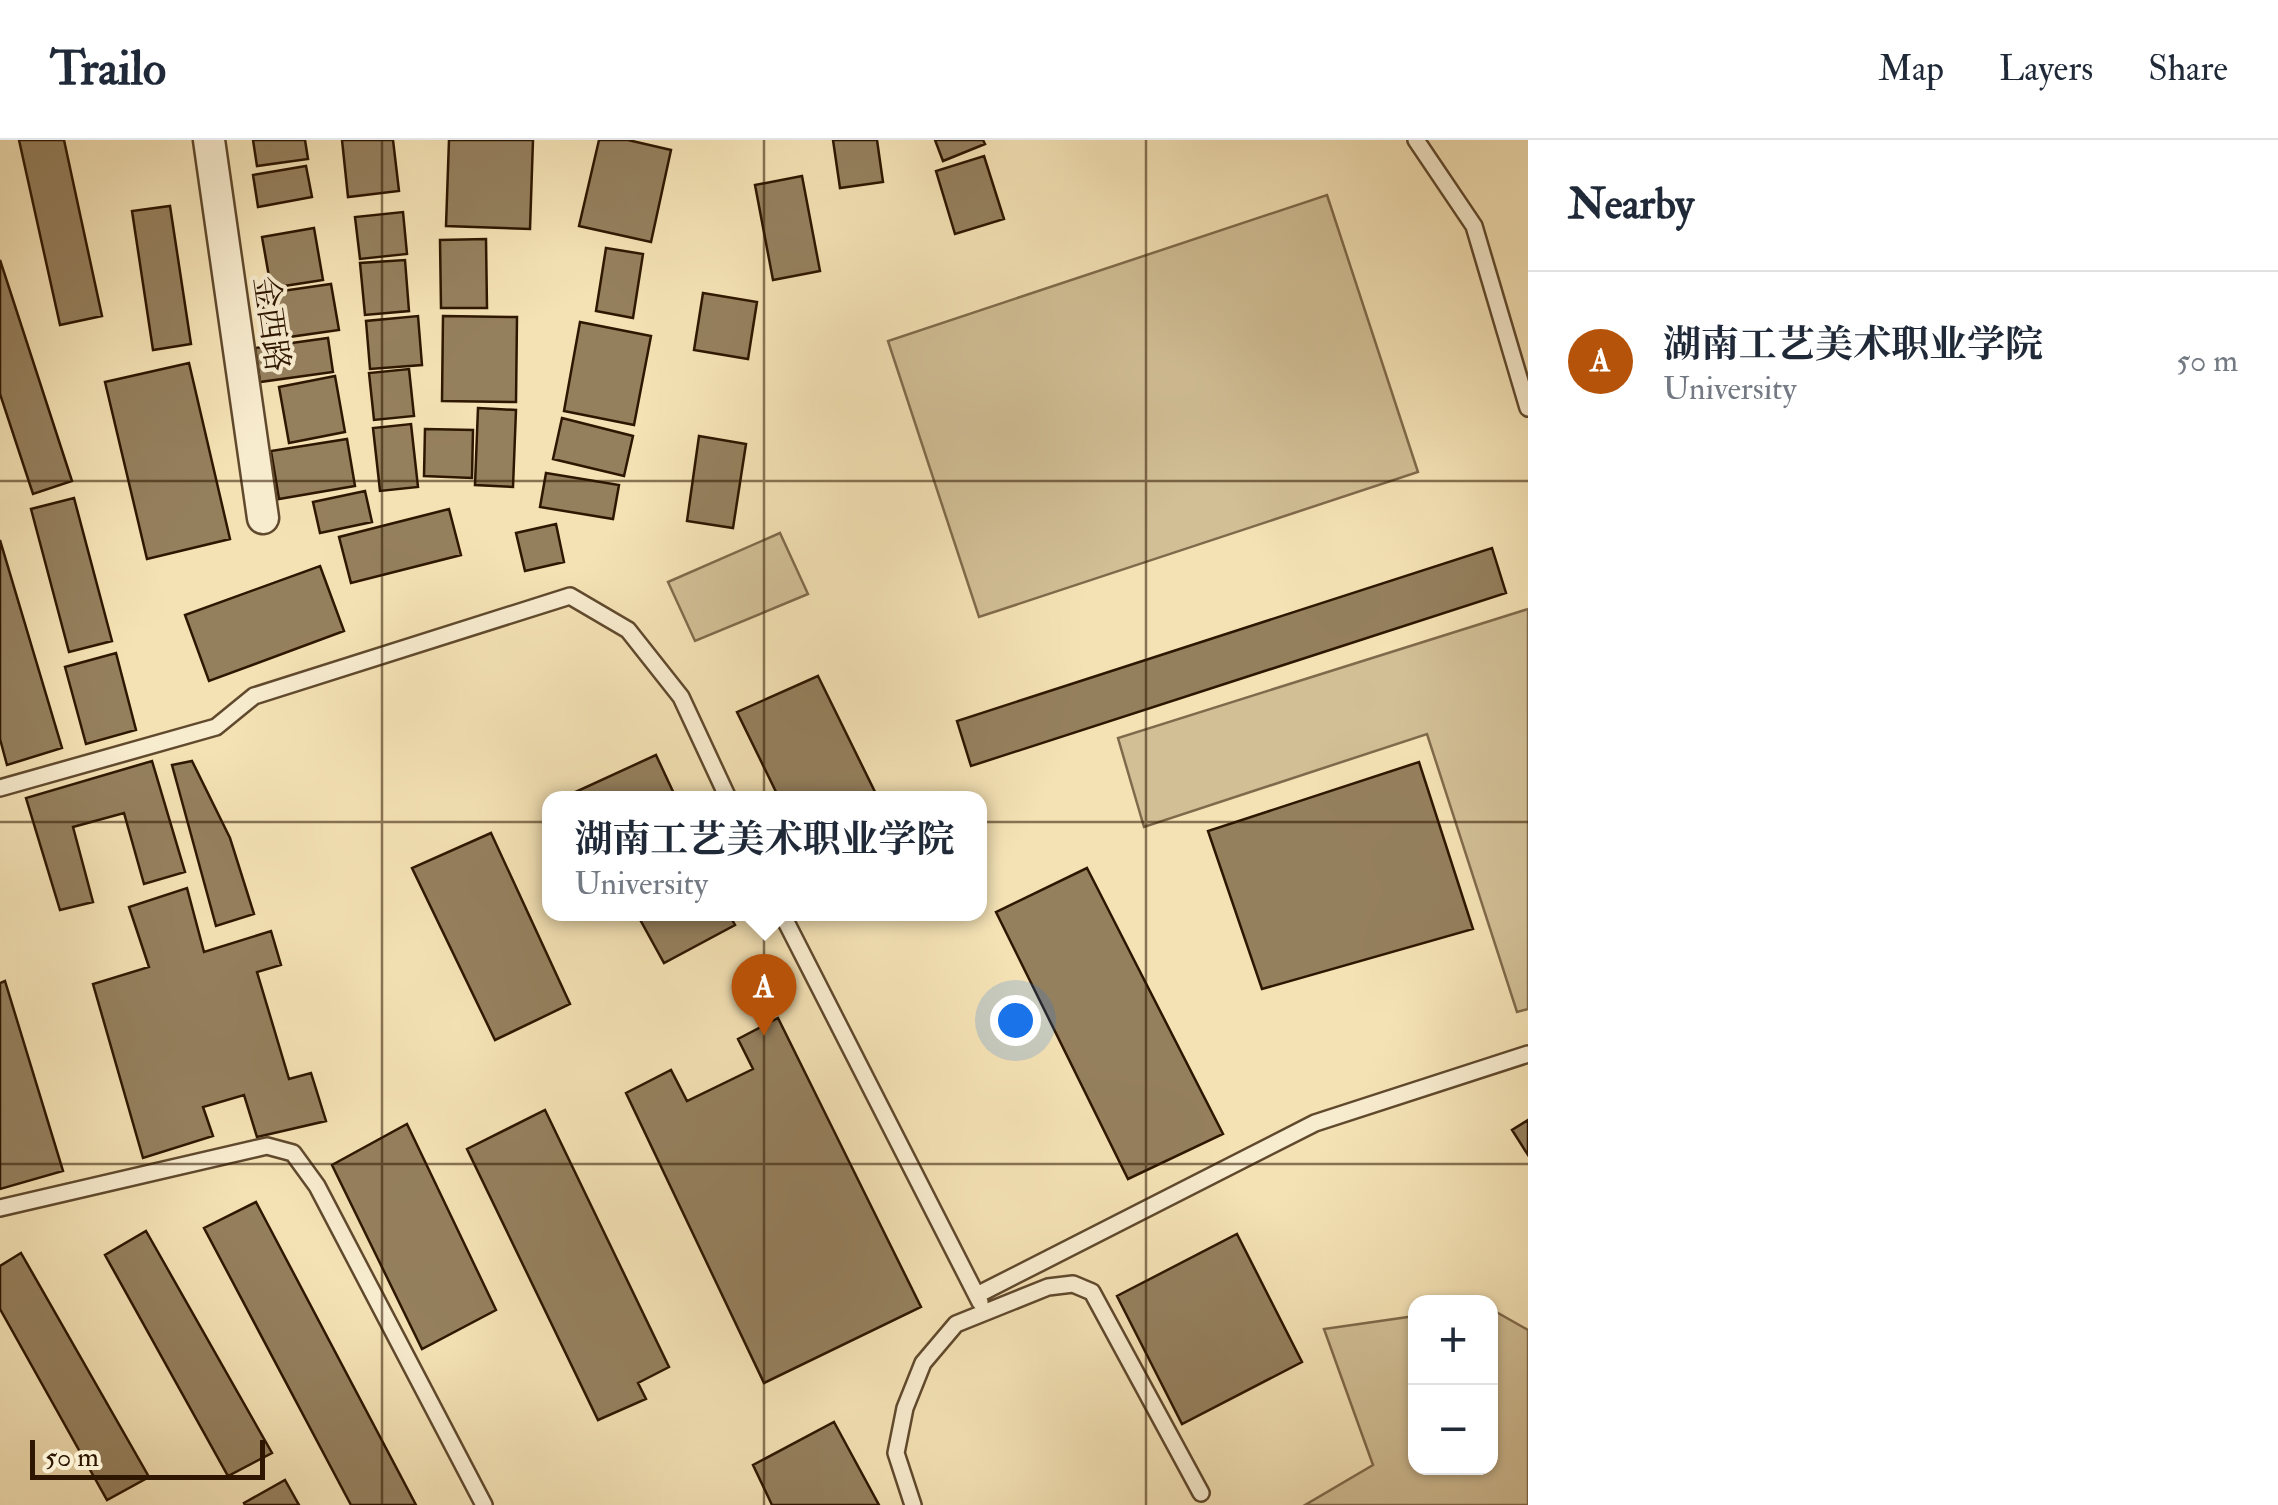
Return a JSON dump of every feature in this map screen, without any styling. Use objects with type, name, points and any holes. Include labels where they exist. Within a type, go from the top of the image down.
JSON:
[{"type":"street","name":"金西路","points":[[209,140],[263,518]]},
{"type":"lane","points":[[1416,140],[1474,226],[1528,408]]},
{"type":"lane","points":[[0,788],[216,727],[254,696],[570,596],[628,630],[680,697],[725,791]]},
{"type":"lane","points":[[786,921],[986,1312]]},
{"type":"lane","points":[[977,1294],[1316,1123],[1528,1054]]},
{"type":"lane","points":[[0,1208],[267,1146],[293,1152],[317,1186],[484,1505]]},
{"type":"lane","points":[[914,1505],[896,1452],[905,1408],[924,1364],[956,1324],[1048,1287],[1073,1284],[1092,1292],[1200,1493]]},
{"type":"shaded area","points":[[1327,195],[1418,472],[979,617],[888,341]]},
{"type":"shaded area","points":[[780,533],[808,594],[695,641],[668,582]]},
{"type":"shaded area","points":[[1528,609],[1528,1009],[1517,1012],[1427,734],[1144,827],[1118,738]]},
{"type":"shaded area","points":[[1498,1313],[1528,1330],[1528,1505],[1305,1505],[1373,1465],[1324,1329],[1408,1317],[1408,1475],[1498,1475]]},
{"type":"building","points":[[19,140],[64,140],[102,316],[60,325]]},
{"type":"building","points":[[253,140],[305,140],[308,159],[257,166]]},
{"type":"building","points":[[342,140],[393,140],[399,191],[348,197]]},
{"type":"building","points":[[449,140],[533,140],[530,229],[446,226]]},
{"type":"building","points":[[599,140],[628,140],[671,150],[651,242],[579,226]]},
{"type":"building","points":[[833,140],[877,140],[883,182],[840,188]]},
{"type":"building","points":[[935,140],[983,140],[985,144],[943,161]]},
{"type":"building","points":[[984,156],[1004,219],[955,234],[936,171]]},
{"type":"building","points":[[306,166],[312,197],[258,207],[253,175]]},
{"type":"building","points":[[802,176],[820,271],[773,280],[755,185]]},
{"type":"building","points":[[170,206],[191,344],[153,350],[132,211]]},
{"type":"building","points":[[403,212],[407,254],[360,259],[355,217]]},
{"type":"building","points":[[314,228],[323,280],[271,288],[262,237]]},
{"type":"building","points":[[486,239],[487,308],[441,308],[440,240]]},
{"type":"building","points":[[606,248],[643,254],[633,318],[596,311]]},
{"type":"building","points":[[0,260],[72,481],[33,494],[0,394]]},
{"type":"building","points":[[405,260],[409,311],[365,315],[360,263]]},
{"type":"building","points":[[331,284],[339,330],[268,340],[261,294]]},
{"type":"building","points":[[703,293],[757,302],[748,359],[694,350]]},
{"type":"building","points":[[418,316],[422,365],[370,369],[366,321]]},
{"type":"building","points":[[443,316],[517,317],[516,402],[442,401]]},
{"type":"building","points":[[580,322],[651,336],[634,425],[564,411]]},
{"type":"building","points":[[328,338],[333,372],[260,382],[255,348]]},
{"type":"building","points":[[189,363],[230,539],[147,559],[105,382]]},
{"type":"building","points":[[409,369],[414,416],[374,420],[369,373]]},
{"type":"building","points":[[335,376],[345,432],[289,443],[279,387]]},
{"type":"building","points":[[478,408],[516,410],[513,487],[475,485]]},
{"type":"building","points":[[562,418],[633,436],[624,476],[553,459]]},
{"type":"building","points":[[411,424],[418,487],[380,491],[373,428]]},
{"type":"building","points":[[425,429],[473,430],[472,478],[424,476]]},
{"type":"building","points":[[699,436],[746,444],[733,528],[687,521]]},
{"type":"building","points":[[347,439],[355,486],[279,499],[271,451]]},
{"type":"building","points":[[546,473],[619,485],[613,519],[540,507]]},
{"type":"building","points":[[365,491],[372,522],[320,533],[313,502]]},
{"type":"building","points":[[74,498],[112,641],[69,652],[31,509]]},
{"type":"building","points":[[449,509],[461,555],[351,583],[339,537]]},
{"type":"building","points":[[556,524],[564,562],[525,571],[516,533]]},
{"type":"building","points":[[0,540],[62,748],[7,765],[0,739]]},
{"type":"building","points":[[1492,548],[1506,593],[971,766],[957,721]]},
{"type":"building","points":[[320,566],[344,631],[209,681],[185,615]]},
{"type":"building","points":[[116,653],[136,730],[86,744],[65,667]]},
{"type":"building","points":[[818,676],[875,791],[776,791],[737,712]]},
{"type":"building","points":[[656,755],[673,791],[578,791]]},
{"type":"building","points":[[152,761],[185,872],[144,884],[124,813],[73,827],[93,902],[60,910],[26,798]]},
{"type":"building","points":[[192,761],[230,838],[254,914],[216,926],[172,765]]},
{"type":"building","points":[[1419,762],[1473,929],[1262,989],[1208,831]]},
{"type":"building","points":[[491,833],[570,1004],[495,1040],[412,868]]},
{"type":"building","points":[[1087,868],[1223,1134],[1128,1179],[996,912]]},
{"type":"building","points":[[187,888],[204,952],[271,931],[281,965],[257,972],[289,1079],[311,1073],[326,1121],[257,1137],[244,1095],[203,1107],[213,1136],[143,1158],[93,984],[149,967],[129,907]]},
{"type":"building","points":[[641,921],[733,921],[735,925],[664,963]]},
{"type":"building","points":[[5,981],[63,1171],[0,1189],[0,983]]},
{"type":"building","points":[[778,1018],[921,1307],[764,1383],[626,1093],[671,1070],[687,1101],[753,1069],[738,1039]]},
{"type":"building","points":[[545,1110],[669,1367],[638,1383],[646,1399],[598,1420],[467,1149]]},
{"type":"building","points":[[1528,1120],[1528,1155],[1512,1130]]},
{"type":"building","points":[[407,1124],[496,1310],[422,1349],[332,1165]]},
{"type":"building","points":[[256,1202],[416,1505],[351,1505],[204,1228]]},
{"type":"building","points":[[146,1231],[272,1453],[228,1476],[105,1255]]},
{"type":"building","points":[[1237,1234],[1302,1362],[1182,1424],[1117,1296]]},
{"type":"building","points":[[21,1253],[149,1477],[107,1500],[0,1309],[0,1266]]},
{"type":"building","points":[[834,1422],[879,1505],[772,1505],[753,1465]]},
{"type":"building","points":[[285,1480],[299,1505],[245,1505],[244,1503]]},
{"type":"place","name":"湖南工艺美术职业学院","points":[[764,1036]]}]
